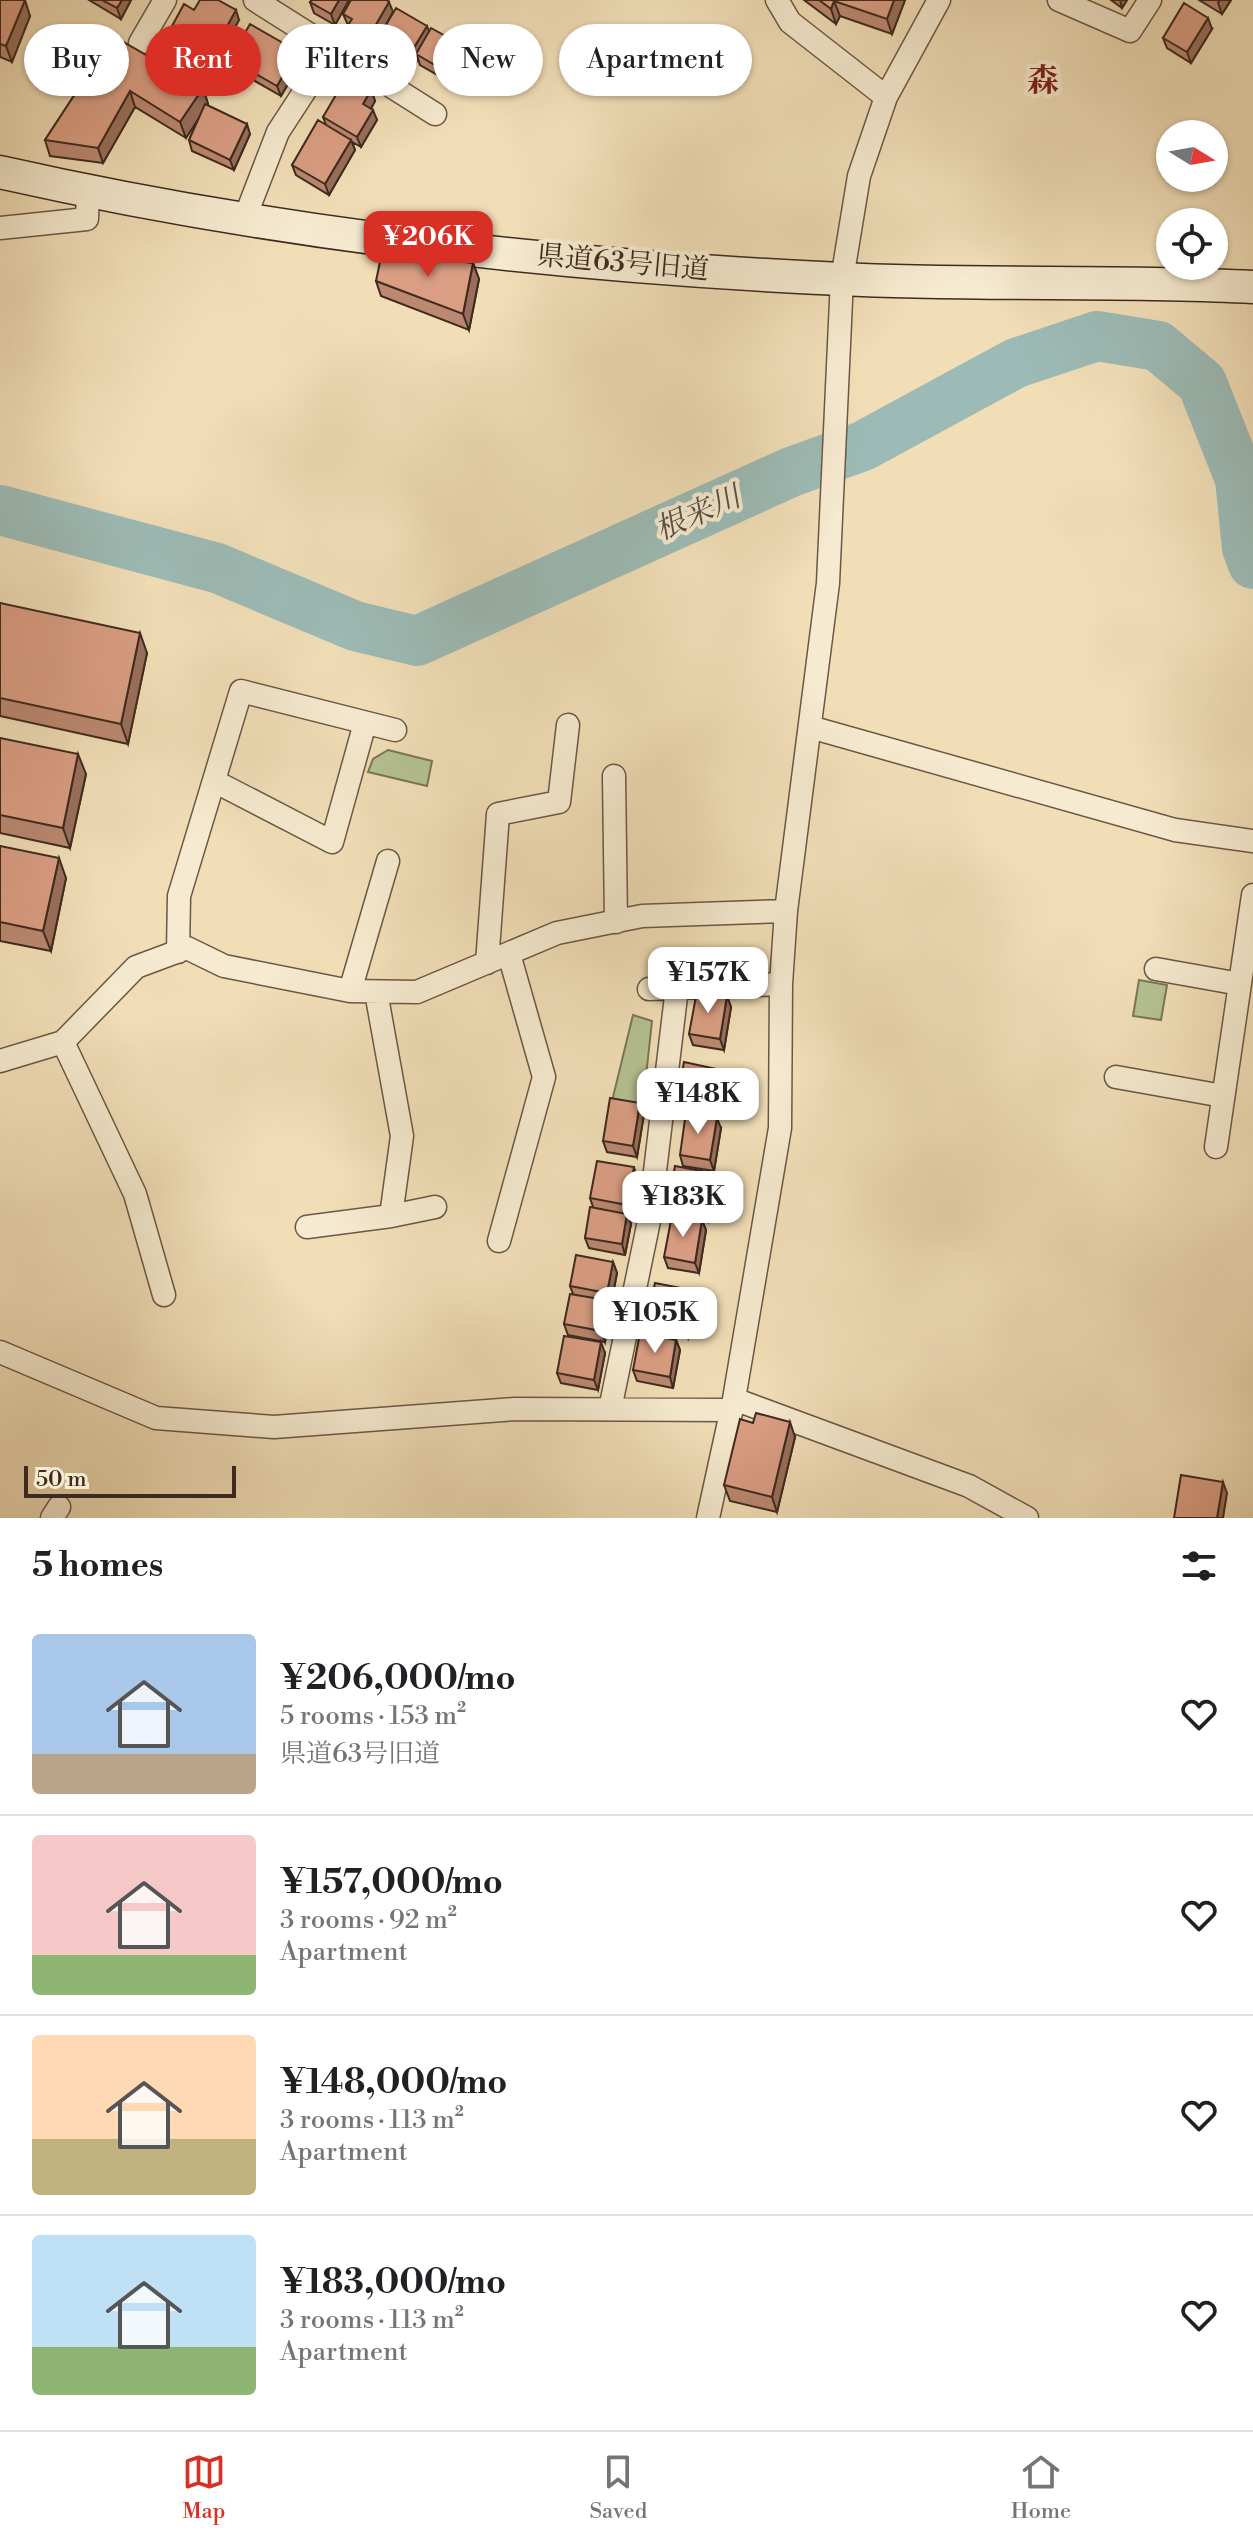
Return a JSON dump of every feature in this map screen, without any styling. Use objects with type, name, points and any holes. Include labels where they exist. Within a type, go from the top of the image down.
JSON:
[{"type":"street","points":[[140,43],[165,0]]},
{"type":"street","points":[[255,0],[293,24]]},
{"type":"street","points":[[777,0],[790,22],[886,97]]},
{"type":"street","points":[[708,1518],[733,1405],[780,1128],[781,984],[786,911],[828,583],[835,377],[842,279],[859,176],[886,97],[939,0]]},
{"type":"street","points":[[1059,0],[1130,31],[1150,0]]},
{"type":"street","points":[[244,220],[278,132],[301,96]]},
{"type":"street","points":[[406,96],[435,114]]},
{"type":"street","name":"県道63号旧道","points":[[0,172],[88,192],[244,220],[557,259],[842,279],[1253,284]]},
{"type":"street","points":[[0,228],[87,219],[88,192]]},
{"type":"street","points":[[178,952],[179,896],[241,691],[395,730]]},
{"type":"street","points":[[214,781],[332,842],[365,723]]},
{"type":"street","points":[[487,963],[498,814],[559,802],[568,725]]},
{"type":"street","points":[[810,727],[1175,830],[1253,841]]},
{"type":"street","points":[[614,776],[616,922]]},
{"type":"street","points":[[350,991],[388,861]]},
{"type":"street","points":[[1216,1147],[1253,895]]},
{"type":"street","points":[[0,1061],[63,1042],[136,967],[187,948],[224,966],[350,991],[417,992],[557,933],[642,916],[786,911]]},
{"type":"street","points":[[499,1241],[544,1077],[509,954]]},
{"type":"street","points":[[1156,969],[1240,984]]},
{"type":"street","points":[[649,989],[781,984]]},
{"type":"street","points":[[610,1409],[649,1221],[677,988]]},
{"type":"street","points":[[376,992],[402,1136],[391,1216]]},
{"type":"street","points":[[63,1042],[135,1194],[164,1295]]},
{"type":"street","points":[[1116,1077],[1223,1096]]},
{"type":"street","points":[[307,1227],[435,1207]]},
{"type":"street","points":[[0,1352],[156,1418],[274,1427],[515,1409],[733,1405],[969,1486],[1027,1518]]},
{"type":"green space","points":[[388,750],[432,761],[427,786],[368,772],[373,759]]},
{"type":"green space","points":[[1139,980],[1167,985],[1161,1020],[1133,1016]]},
{"type":"green space","points":[[633,1015],[652,1021],[643,1104],[612,1101]]},
{"type":"building","points":[[0,0],[25,0],[6,46],[0,44]]},
{"type":"building","points":[[102,0],[122,0],[117,8]]},
{"type":"building","points":[[200,0],[218,0],[236,10],[228,24],[173,24],[184,4],[194,10]]},
{"type":"building","points":[[339,0],[331,14],[310,2]]},
{"type":"building","points":[[351,0],[389,2],[376,24],[349,24],[352,19],[343,14]]},
{"type":"building","points":[[819,0],[894,0],[887,19],[834,1],[831,9]]},
{"type":"building","points":[[1184,3],[1208,18],[1187,52],[1163,38]]},
{"type":"building","points":[[396,8],[427,26],[417,43],[417,24],[387,24]]},
{"type":"building","points":[[431,28],[433,29],[433,64],[417,52]]},
{"type":"building","points":[[261,30],[277,40],[277,86],[261,77]]},
{"type":"building","points":[[129,45],[145,54],[145,96],[198,96],[180,122],[130,91]]},
{"type":"building","points":[[74,96],[127,96],[98,148],[45,140]]},
{"type":"building","points":[[335,96],[368,96],[363,104],[373,110],[357,137],[323,117]]},
{"type":"building","points":[[205,104],[247,124],[230,160],[189,140]]},
{"type":"building","points":[[318,120],[351,140],[325,184],[292,165]]},
{"type":"building","points":[[382,252],[473,263],[463,314],[376,281]]},
{"type":"building","points":[[0,603],[140,633],[121,724],[0,698]]},
{"type":"building","points":[[0,738],[78,754],[63,828],[0,815]]},
{"type":"building","points":[[0,846],[59,858],[43,931],[0,922]]},
{"type":"building","points":[[697,991],[727,996],[720,1039],[689,1034]]},
{"type":"building","points":[[684,1062],[721,1070],[713,1107],[677,1100]]},
{"type":"building","points":[[610,1098],[640,1103],[633,1146],[603,1141]]},
{"type":"building","points":[[686,1112],[717,1118],[710,1160],[680,1155]]},
{"type":"building","points":[[597,1161],[634,1167],[627,1205],[590,1198]]},
{"type":"building","points":[[675,1166],[712,1173],[704,1210],[668,1204]]},
{"type":"building","points":[[590,1207],[627,1214],[622,1244],[585,1238]]},
{"type":"building","points":[[672,1215],[702,1220],[695,1263],[664,1257]]},
{"type":"building","points":[[576,1255],[613,1262],[607,1293],[570,1286]]},
{"type":"building","points":[[655,1283],[691,1290],[684,1328],[647,1321]]},
{"type":"building","points":[[570,1294],[606,1300],[601,1331],[564,1324]]},
{"type":"building","points":[[640,1333],[676,1340],[670,1377],[633,1370]]},
{"type":"building","points":[[564,1336],[601,1342],[594,1380],[557,1373]]},
{"type":"building","points":[[756,1413],[790,1422],[772,1497],[724,1485],[740,1419],[753,1423]]},
{"type":"building","points":[[1181,1475],[1223,1482],[1217,1518],[1174,1518]]},
{"type":"waterway","name":"根来川","points":[[0,510],[217,568],[355,626],[417,641],[791,472],[863,446],[1016,363],[1097,336],[1158,346],[1202,383],[1240,479],[1247,548],[1253,564]]},
{"type":"district","name":"森","points":[[1043,81]]}]
